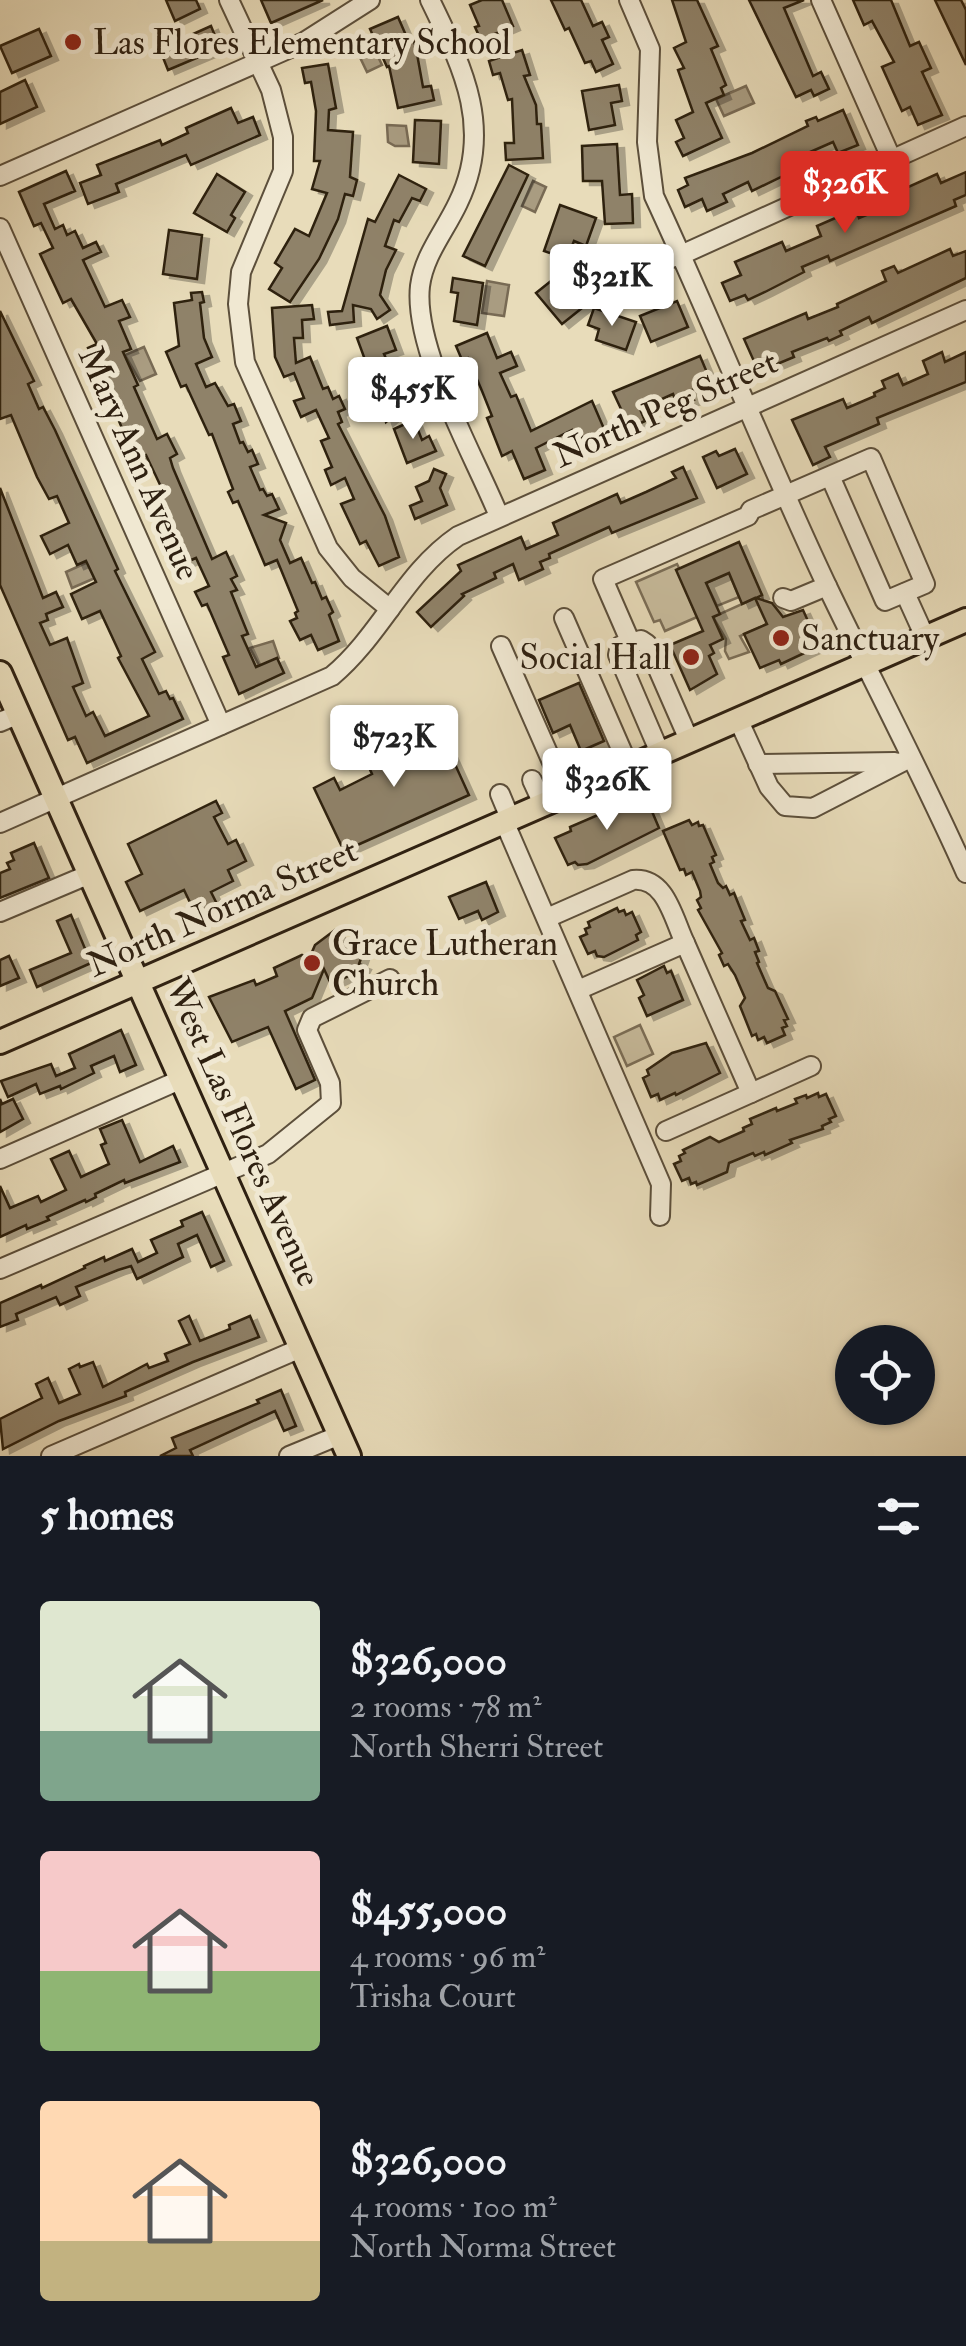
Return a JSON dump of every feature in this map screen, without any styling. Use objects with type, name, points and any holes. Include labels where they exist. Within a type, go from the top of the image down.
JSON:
[{"type":"main road","name":"North Norma Street","points":[[0,1042],[966,620]]},
{"type":"main road","name":"West Las Flores Avenue","points":[[0,673],[9,718],[56,799],[345,1445]]},
{"type":"street","points":[[230,0],[277,106],[283,138],[283,172],[241,272],[238,304],[245,362],[328,548],[352,578],[390,609]]},
{"type":"street","points":[[0,176],[257,64],[336,25],[370,0]]},
{"type":"street","points":[[430,0],[469,91],[476,148],[460,199],[429,256],[420,284],[420,314],[436,372],[499,516]]},
{"type":"street","points":[[629,0],[650,49],[648,161],[654,196],[827,586],[867,663],[906,760],[960,838],[966,873]]},
{"type":"street","points":[[821,0],[892,160]]},
{"type":"street","points":[[618,276],[681,255],[966,126]]},
{"type":"street","name":"Mary Ann Avenue","points":[[0,228],[220,724]]},
{"type":"street","name":"North Peg Street","points":[[0,823],[332,676],[364,646],[435,552],[499,516],[966,310]]},
{"type":"street","points":[[630,641],[603,579],[748,516],[752,510],[871,458],[925,584],[885,601],[830,476]]},
{"type":"street","points":[[783,598],[791,601],[827,586]]},
{"type":"street","points":[[905,592],[925,638]]},
{"type":"street","points":[[564,618],[629,766]]},
{"type":"street","points":[[660,753],[618,655],[620,646],[630,641],[647,644],[689,740]]},
{"type":"street","points":[[500,646],[566,794]]},
{"type":"street","points":[[738,719],[758,764],[785,806],[804,810],[906,760]]},
{"type":"street","points":[[758,764],[906,760]]},
{"type":"street","points":[[532,780],[543,804]]},
{"type":"street","points":[[500,794],[547,918],[661,1184],[660,1216]]},
{"type":"street","points":[[0,912],[90,874]]},
{"type":"street","points":[[547,918],[632,880],[642,879],[660,888],[752,1093]]},
{"type":"street","points":[[578,990],[685,943]]},
{"type":"street","points":[[0,1269],[268,1154],[331,1103],[330,1084],[307,1030],[312,1018],[390,979]]},
{"type":"street","points":[[666,1131],[812,1066]]},
{"type":"street","points":[[0,1159],[182,1079]]},
{"type":"street","points":[[50,1456],[302,1348]]},
{"type":"street","points":[[289,1456],[345,1445]]},
{"type":"shaded area","points":[[371,42],[382,65],[367,72],[356,49]]},
{"type":"shaded area","points":[[746,86],[754,103],[724,116],[716,99]]},
{"type":"shaded area","points":[[387,125],[406,126],[409,146],[388,142]]},
{"type":"shaded area","points":[[533,181],[546,187],[535,212],[522,206]]},
{"type":"shaded area","points":[[487,281],[509,285],[504,316],[482,313]]},
{"type":"shaded area","points":[[144,347],[156,374],[140,381],[125,355]]},
{"type":"shaded area","points":[[88,562],[95,578],[72,588],[66,572]]},
{"type":"shaded area","points":[[677,564],[697,617],[665,631],[660,620],[654,622],[636,582]]},
{"type":"shaded area","points":[[729,573],[739,597],[717,606],[706,583]]},
{"type":"shaded area","points":[[762,595],[767,624],[740,636],[749,652],[729,659],[726,639],[713,617]]},
{"type":"shaded area","points":[[273,641],[279,658],[260,667],[250,648]]},
{"type":"shaded area","points":[[640,1025],[653,1054],[627,1066],[614,1037]]},
{"type":"building","points":[[166,0],[196,0],[200,9],[175,21]]},
{"type":"building","points":[[261,0],[323,0],[271,23]]},
{"type":"building","points":[[482,0],[502,0],[513,26],[481,40],[470,5]]},
{"type":"building","points":[[551,0],[581,0],[593,26],[602,22],[609,37],[602,40],[613,64],[596,72],[591,61],[585,63]]},
{"type":"building","points":[[672,0],[697,0],[718,46],[711,49],[726,85],[721,88],[724,95],[706,103],[722,138],[683,156],[676,142],[684,138],[676,120],[693,112],[678,70],[684,68],[674,48],[686,42]]},
{"type":"building","points":[[749,0],[804,0],[784,8],[813,76],[821,72],[829,89],[814,96],[811,90],[796,97]]},
{"type":"building","points":[[853,0],[891,0],[910,46],[919,42],[931,68],[922,72],[942,115],[918,125],[910,107],[902,111],[882,67],[894,62],[872,21],[864,25]]},
{"type":"building","points":[[935,0],[961,0],[966,10],[966,65]]},
{"type":"building","points":[[398,17],[419,53],[423,87],[431,86],[434,100],[398,108],[389,66],[370,29]]},
{"type":"building","points":[[211,26],[220,48],[168,70],[162,55],[175,49],[173,43]]},
{"type":"building","points":[[39,29],[51,56],[12,73],[0,46]]},
{"type":"building","points":[[522,50],[530,75],[524,76],[536,105],[537,124],[541,124],[543,158],[506,160],[505,143],[514,143],[512,99],[508,100],[500,73],[493,75],[489,61]]},
{"type":"building","points":[[328,64],[336,108],[329,110],[328,130],[353,132],[350,177],[357,180],[353,196],[345,194],[319,259],[290,302],[269,289],[282,268],[275,263],[295,229],[309,236],[327,193],[312,189],[320,161],[314,161],[316,111],[311,82],[305,83],[302,68]]},
{"type":"building","points":[[25,80],[37,107],[0,124],[0,92]]},
{"type":"building","points":[[619,85],[622,101],[611,103],[615,125],[589,130],[582,91]]},
{"type":"building","points":[[231,108],[238,123],[253,117],[260,135],[191,165],[186,155],[176,159],[116,184],[119,192],[88,204],[80,183],[101,175],[97,165],[160,140],[162,145],[188,133],[186,128]]},
{"type":"building","points":[[843,110],[858,145],[838,153],[833,142],[808,153],[812,162],[752,191],[748,182],[723,194],[727,202],[707,211],[702,199],[685,207],[678,190],[688,185],[685,178],[752,153],[808,126],[806,121],[816,117],[818,121]]},
{"type":"building","points":[[415,120],[441,121],[439,164],[413,162]]},
{"type":"building","points":[[617,144],[620,195],[632,194],[633,223],[605,224],[602,181],[583,181],[582,146]]},
{"type":"building","points":[[509,165],[528,175],[485,266],[463,256]]},
{"type":"building","points":[[66,171],[75,191],[44,204],[55,229],[63,225],[67,235],[75,231],[83,248],[96,242],[101,252],[83,260],[105,307],[122,300],[130,317],[119,321],[131,349],[123,352],[138,385],[134,387],[157,439],[167,434],[177,454],[170,458],[173,468],[212,559],[226,552],[237,576],[231,579],[237,590],[231,592],[248,634],[242,636],[256,667],[277,658],[284,673],[239,694],[223,657],[229,655],[207,604],[202,606],[195,592],[209,586],[196,558],[182,564],[156,494],[163,491],[146,455],[132,461],[127,449],[130,447],[88,348],[97,344],[71,299],[63,303],[40,254],[53,248],[41,223],[34,226],[19,192]]},
{"type":"building","points":[[966,172],[966,195],[954,200],[956,206],[830,261],[828,256],[802,267],[804,272],[748,300],[745,295],[730,301],[722,283],[741,275],[735,262],[782,242],[786,251],[821,236],[817,226],[856,209],[859,218],[881,209],[901,200],[897,192],[937,174],[941,183]]},
{"type":"building","points":[[217,174],[245,192],[231,215],[235,218],[227,232],[194,213]]},
{"type":"building","points":[[399,175],[426,189],[420,201],[412,198],[399,222],[394,220],[385,246],[396,250],[380,295],[390,310],[377,319],[371,309],[353,305],[354,322],[330,325],[328,312],[342,311],[368,219],[375,222]]},
{"type":"building","points":[[560,205],[596,218],[586,246],[574,241],[567,259],[544,251]]},
{"type":"building","points":[[169,230],[202,235],[197,279],[163,274]]},
{"type":"building","points":[[950,249],[953,256],[966,251],[966,278],[872,323],[869,317],[829,341],[827,338],[792,352],[794,357],[757,368],[744,339],[806,313],[808,319],[838,307],[837,304],[886,281],[882,271],[894,266],[898,273]]},
{"type":"building","points":[[561,273],[587,304],[562,324],[536,293]]},
{"type":"building","points":[[453,278],[483,283],[477,325],[454,321],[458,293],[451,292]]},
{"type":"building","points":[[202,292],[204,338],[212,357],[196,364],[206,387],[215,383],[228,406],[234,404],[241,421],[233,424],[240,443],[248,452],[252,450],[258,464],[250,467],[260,490],[267,496],[272,494],[279,509],[264,515],[286,523],[280,540],[290,563],[301,558],[312,583],[315,582],[322,599],[326,597],[333,612],[329,615],[339,641],[318,650],[311,635],[300,640],[290,621],[297,618],[298,611],[277,560],[265,565],[238,501],[233,503],[228,492],[233,489],[212,434],[209,435],[186,385],[181,387],[166,352],[179,346],[174,303],[192,300],[191,293]]},
{"type":"building","points":[[677,301],[688,327],[651,342],[640,316]]},
{"type":"building","points":[[312,305],[314,319],[302,320],[303,338],[294,338],[296,363],[310,357],[323,389],[328,387],[333,399],[339,396],[345,409],[338,412],[342,422],[338,424],[385,516],[399,557],[379,566],[366,541],[360,544],[341,504],[354,499],[345,478],[331,485],[325,470],[332,467],[321,441],[329,438],[316,410],[301,417],[294,401],[304,398],[294,373],[284,377],[275,357],[272,308]]},
{"type":"building","points":[[594,308],[636,322],[626,350],[596,340],[599,329],[588,325]]},
{"type":"building","points":[[0,311],[34,381],[28,384],[39,409],[43,407],[55,430],[118,569],[115,571],[155,652],[142,659],[159,694],[166,691],[173,698],[183,719],[87,763],[75,737],[68,740],[0,585],[0,488],[43,598],[56,592],[63,607],[46,614],[48,620],[40,623],[50,645],[67,638],[83,683],[73,687],[86,716],[93,712],[105,736],[149,716],[118,658],[121,656],[100,611],[82,619],[71,594],[96,582],[86,561],[77,565],[68,545],[50,554],[41,536],[69,523],[57,496],[49,499],[37,477],[11,415],[0,419]]},
{"type":"building","points":[[387,326],[396,350],[384,354],[389,365],[374,371],[408,385],[403,396],[407,404],[386,422],[382,410],[374,414],[365,393],[375,387],[357,338]]},
{"type":"building","points":[[487,333],[497,358],[511,352],[517,366],[500,373],[511,397],[516,395],[531,431],[592,401],[608,438],[586,447],[581,434],[574,436],[572,430],[536,448],[545,470],[524,479],[512,451],[502,456],[487,418],[492,416],[482,391],[468,358],[462,360],[456,346]]},
{"type":"building","points":[[942,352],[945,362],[966,352],[966,382],[877,418],[879,424],[825,447],[830,457],[813,465],[792,420],[843,399],[847,408],[875,396],[885,388],[882,381],[898,374],[903,385],[928,374],[923,361]]},
{"type":"building","points":[[700,356],[711,382],[690,391],[694,400],[678,406],[673,394],[640,409],[645,421],[630,428],[613,392]]},
{"type":"building","points":[[414,420],[422,440],[429,436],[436,451],[407,463],[394,429]]},
{"type":"building","points":[[735,449],[747,474],[717,488],[703,457]]},
{"type":"building","points":[[683,467],[697,498],[612,533],[609,527],[549,554],[550,558],[540,562],[543,569],[519,580],[513,564],[494,573],[496,578],[462,594],[431,627],[417,612],[461,571],[458,565],[521,537],[526,549],[558,535],[553,523],[617,494],[621,503],[676,478],[672,472]]},
{"type":"building","points":[[434,469],[446,474],[440,488],[447,505],[415,519],[410,506],[422,501],[416,487],[429,481]]},
{"type":"building","points":[[739,542],[762,595],[756,598],[772,603],[783,617],[803,610],[817,641],[815,648],[781,664],[779,660],[760,668],[744,634],[767,624],[755,598],[742,604],[729,573],[706,583],[720,614],[713,617],[723,639],[710,645],[714,653],[709,656],[717,674],[690,690],[670,645],[703,631],[676,570]]},
{"type":"building","points":[[579,683],[604,741],[581,751],[570,725],[553,733],[539,700]]},
{"type":"building","points":[[438,727],[469,795],[344,851],[314,788],[334,778],[340,790],[372,774],[366,761]]},
{"type":"building","points":[[216,801],[222,813],[214,817],[228,844],[236,840],[246,861],[228,870],[233,881],[211,892],[217,904],[196,915],[184,890],[140,911],[126,882],[142,874],[128,844]]},
{"type":"building","points":[[628,802],[629,806],[648,802],[659,828],[587,864],[568,865],[555,838],[571,831],[570,827]]},
{"type":"building","points":[[689,820],[692,825],[703,825],[716,855],[710,864],[718,883],[726,886],[730,895],[734,893],[745,920],[741,921],[759,951],[755,952],[757,963],[788,1019],[784,1020],[787,1026],[782,1028],[785,1035],[767,1043],[764,1037],[758,1040],[756,1034],[752,1036],[740,1006],[745,998],[728,964],[724,966],[719,955],[722,953],[698,910],[701,908],[697,900],[701,897],[692,872],[686,875],[684,869],[680,870],[663,831]]},
{"type":"building","points":[[34,843],[49,878],[0,898],[0,873],[10,869],[7,863],[14,860],[11,853]]},
{"type":"building","points":[[486,882],[498,912],[482,920],[478,911],[459,919],[449,897]]},
{"type":"building","points":[[617,908],[626,915],[632,912],[641,932],[636,935],[638,940],[604,957],[597,956],[595,951],[588,954],[580,937],[587,934],[588,922]]},
{"type":"building","points":[[71,915],[91,963],[37,987],[30,970],[71,953],[57,921]]},
{"type":"building","points":[[335,930],[346,945],[363,953],[359,964],[364,966],[359,975],[355,973],[331,984],[324,969],[312,998],[285,1011],[315,1080],[296,1089],[268,1027],[232,1042],[209,997],[277,976],[274,968],[302,955],[309,959],[315,945]]},
{"type":"building","points":[[9,956],[19,978],[0,986],[0,960]]},
{"type":"building","points":[[664,966],[667,973],[671,971],[683,1000],[647,1016],[637,980]]},
{"type":"building","points":[[121,1030],[136,1065],[120,1072],[114,1056],[91,1066],[94,1073],[61,1089],[60,1086],[40,1094],[36,1084],[8,1097],[1,1081],[51,1064],[56,1076],[75,1068],[69,1054]]},
{"type":"building","points":[[706,1043],[720,1073],[676,1095],[660,1100],[658,1094],[651,1097],[643,1078],[649,1075],[647,1070],[672,1053]]},
{"type":"building","points":[[818,1093],[819,1097],[826,1094],[836,1116],[823,1129],[790,1140],[792,1143],[765,1155],[753,1153],[729,1163],[727,1172],[697,1185],[691,1184],[689,1178],[682,1181],[674,1164],[681,1161],[683,1150],[710,1137],[719,1142],[744,1131],[752,1124],[750,1119]]},
{"type":"building","points":[[0,1099],[2,1104],[13,1099],[23,1119],[0,1132]]},
{"type":"building","points":[[122,1120],[140,1162],[173,1146],[180,1162],[125,1183],[124,1180],[86,1202],[47,1217],[49,1220],[0,1237],[0,1186],[10,1208],[38,1196],[41,1202],[66,1190],[51,1159],[69,1151],[81,1177],[109,1164],[101,1145],[106,1143],[100,1129]]},
{"type":"building","points":[[202,1212],[224,1261],[211,1267],[197,1235],[178,1244],[183,1257],[137,1279],[131,1266],[118,1270],[76,1287],[80,1296],[60,1305],[56,1297],[16,1314],[18,1320],[0,1327],[0,1303],[41,1285],[42,1288],[104,1257],[105,1261],[132,1249],[138,1262],[157,1253],[151,1240],[183,1226],[181,1221]]},
{"type":"building","points":[[189,1316],[200,1341],[250,1316],[259,1337],[193,1362],[125,1392],[126,1396],[59,1421],[3,1449],[0,1419],[42,1398],[36,1384],[48,1378],[59,1403],[80,1394],[69,1369],[79,1364],[80,1367],[93,1362],[103,1387],[147,1364],[149,1368],[168,1361],[165,1354],[190,1344],[179,1321]]},
{"type":"building","points":[[281,1390],[296,1426],[284,1431],[275,1411],[190,1450],[193,1456],[160,1456],[176,1448],[172,1438],[259,1403],[257,1400]]},
{"type":"place","name":"Las Flores Elementary School","points":[[73,42]]},
{"type":"place","name":"Sanctuary","points":[[781,638]]},
{"type":"place","name":"Social Hall","points":[[691,657]]},
{"type":"place","name":"Grace Lutheran Church","points":[[312,963]]}]
